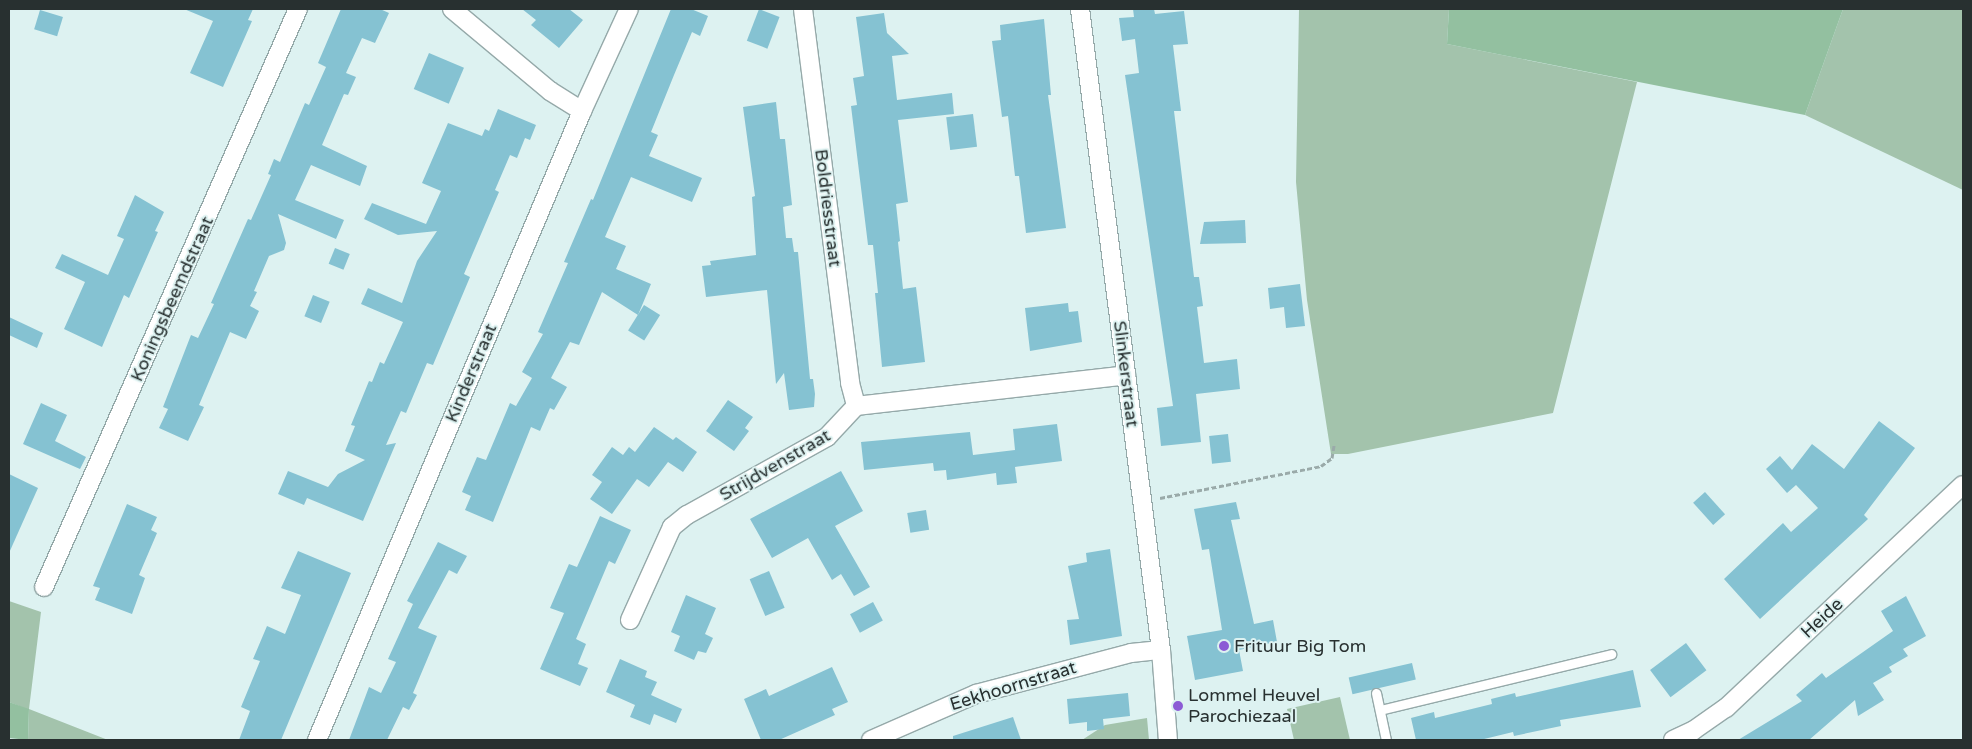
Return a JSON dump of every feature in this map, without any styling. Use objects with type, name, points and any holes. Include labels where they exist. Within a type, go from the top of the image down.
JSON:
[{"type":"street","name":"Koningsbeemdstraat","points":[[44,587],[298,9]]},
{"type":"street","points":[[452,9],[550,91],[582,111]]},
{"type":"street","name":"Kinderstraat","points":[[317,740],[582,111],[629,9]]},
{"type":"street","name":"Boldriesstraat","points":[[803,9],[850,383],[856,406]]},
{"type":"street","name":"Slinkerstraat","points":[[1080,9],[1160,650],[1168,740]]},
{"type":"street","points":[[856,406],[1126,375]]},
{"type":"street","name":"Strijdvenstraat","points":[[630,620],[672,527],[687,515],[827,437],[856,406]]},
{"type":"street","name":"Heide","points":[[1673,740],[1694,730],[1726,708],[1963,485]]},
{"type":"street","name":"Eekhoornstraat","points":[[871,740],[976,694],[1130,653],[1160,650]]},
{"type":"lane","points":[[1380,710],[1611,654]]},
{"type":"lane","points":[[1376,693],[1386,740]]},
{"type":"path","points":[[1142,502],[1322,466],[1332,458],[1334,445]]},
{"type":"green space","points":[[1299,9],[1449,9],[1447,44],[1637,82],[1553,413],[1348,454],[1331,454],[1307,300],[1296,182]]},
{"type":"green space","points":[[1449,9],[1843,9],[1805,115],[1447,44]]},
{"type":"green space","points":[[1843,9],[1963,9],[1963,190],[1805,115]]},
{"type":"green space","points":[[9,601],[41,612],[29,709],[108,740],[28,740],[29,710],[9,702]]},
{"type":"green space","points":[[1340,697],[1350,740],[1294,740],[1287,709]]},
{"type":"green space","points":[[9,702],[29,709],[28,740],[9,738]]},
{"type":"green space","points":[[1147,718],[1149,740],[1082,740],[1105,725]]},
{"type":"building","points":[[184,9],[253,9],[248,20],[252,21],[223,87],[190,73],[213,21]]},
{"type":"building","points":[[341,9],[380,9],[389,13],[375,43],[362,38],[346,73],[356,77],[348,95],[344,94],[322,145],[367,166],[360,186],[311,165],[295,200],[344,220],[336,239],[278,214],[286,243],[284,250],[269,256],[254,291],[257,292],[250,306],[259,311],[246,339],[230,332],[199,405],[204,407],[188,441],[159,428],[168,409],[163,407],[191,335],[198,338],[214,304],[211,303],[248,219],[251,220],[271,175],[268,174],[274,159],[280,162],[305,103],[309,105],[326,67],[318,63]]},
{"type":"building","points":[[522,9],[569,9],[583,20],[559,48],[531,25],[536,20]]},
{"type":"building","points":[[671,9],[691,9],[708,16],[700,36],[692,32],[651,132],[658,135],[649,156],[702,178],[692,202],[631,177],[605,237],[626,246],[616,269],[651,284],[638,315],[602,292],[579,345],[570,342],[551,378],[567,387],[554,410],[550,408],[540,431],[531,427],[493,522],[465,510],[471,496],[462,492],[477,457],[486,460],[510,403],[516,406],[532,378],[522,372],[543,334],[538,332],[568,263],[564,262],[591,199],[593,200]]},
{"type":"building","points":[[759,9],[780,17],[767,49],[747,41]]},
{"type":"building","points":[[1133,9],[1154,9],[1155,14],[1184,11],[1188,44],[1173,45],[1181,111],[1174,111],[1194,277],[1199,277],[1203,306],[1197,307],[1204,363],[1237,359],[1240,389],[1196,394],[1201,442],[1161,446],[1157,408],[1173,406],[1125,75],[1139,73],[1135,39],[1122,41],[1119,18],[1134,17]]},
{"type":"building","points":[[40,10],[63,17],[57,36],[34,29]]},
{"type":"building","points":[[884,13],[887,33],[909,54],[892,56],[897,100],[952,93],[954,114],[898,120],[908,202],[896,204],[903,289],[916,287],[925,362],[882,367],[875,293],[878,293],[873,245],[868,245],[851,106],[857,105],[853,78],[864,76],[856,17]]},
{"type":"building","points":[[1044,19],[1051,95],[1048,95],[1066,228],[1026,233],[1019,176],[1015,176],[1008,116],[1002,117],[992,41],[1001,40],[1000,25]]},
{"type":"building","points":[[429,53],[464,68],[449,104],[414,89]]},
{"type":"building","points":[[776,102],[780,139],[785,139],[792,205],[783,207],[786,238],[792,238],[794,252],[798,252],[810,379],[813,379],[815,394],[814,407],[789,410],[784,373],[776,384],[767,290],[706,297],[702,266],[711,265],[710,261],[756,255],[752,197],[755,196],[743,107]]},
{"type":"building","points":[[498,109],[536,125],[530,140],[525,138],[517,158],[510,155],[495,190],[499,192],[464,274],[470,277],[433,365],[427,363],[406,413],[401,411],[386,445],[396,443],[363,521],[307,498],[304,505],[278,494],[288,471],[328,487],[338,474],[365,460],[345,451],[355,426],[351,425],[369,381],[372,382],[380,362],[384,364],[403,322],[361,304],[368,288],[402,303],[417,261],[437,231],[398,235],[364,219],[372,203],[426,224],[441,191],[422,183],[448,123],[482,136],[485,129],[489,131]]},
{"type":"building","points":[[973,114],[977,147],[950,150],[946,117]]},
{"type":"building","points":[[135,195],[164,212],[155,231],[158,232],[129,298],[124,295],[102,347],[64,329],[85,282],[55,268],[62,254],[108,275],[124,239],[117,236]]},
{"type":"building","points":[[1245,220],[1246,243],[1200,244],[1204,222]]},
{"type":"building","points":[[335,248],[350,254],[343,270],[329,264]]},
{"type":"building","points":[[1300,284],[1305,326],[1286,328],[1284,307],[1270,309],[1268,288]]},
{"type":"building","points":[[313,295],[330,302],[321,323],[304,316]]},
{"type":"building","points":[[1068,303],[1069,312],[1078,311],[1082,342],[1030,351],[1025,308]]},
{"type":"building","points":[[644,305],[660,315],[644,341],[628,330]]},
{"type":"building","points":[[9,317],[43,333],[37,348],[9,335]]},
{"type":"building","points":[[728,400],[753,417],[745,428],[749,431],[734,451],[706,431]]},
{"type":"building","points":[[41,403],[67,415],[55,441],[86,457],[80,469],[23,444]]},
{"type":"building","points":[[1879,421],[1915,448],[1864,515],[1868,519],[1760,619],[1724,579],[1783,523],[1791,532],[1818,508],[1796,485],[1787,493],[1766,469],[1780,456],[1792,470],[1812,444],[1844,469]]},
{"type":"building","points":[[1057,424],[1062,461],[1015,467],[1017,483],[997,485],[996,473],[947,480],[946,470],[934,471],[933,463],[864,470],[861,442],[970,432],[973,455],[1015,450],[1013,429]]},
{"type":"building","points":[[654,427],[673,440],[676,437],[697,452],[683,472],[668,462],[649,487],[637,479],[612,514],[590,499],[602,482],[592,475],[612,447],[623,455],[629,447],[635,452]]},
{"type":"building","points":[[1228,434],[1231,462],[1212,464],[1209,436]]},
{"type":"building","points":[[841,471],[863,511],[835,526],[870,587],[854,596],[841,574],[832,580],[808,538],[772,558],[750,519]]},
{"type":"building","points":[[9,474],[38,488],[9,553]]},
{"type":"building","points":[[1705,492],[1725,514],[1713,525],[1693,503]]},
{"type":"building","points":[[1236,502],[1240,519],[1231,520],[1254,624],[1273,620],[1277,642],[1239,650],[1243,671],[1195,680],[1187,636],[1222,630],[1209,549],[1202,550],[1194,509]]},
{"type":"building","points":[[127,504],[157,517],[151,530],[157,533],[139,575],[145,578],[132,614],[95,600],[100,588],[93,586]]},
{"type":"building","points":[[926,510],[929,530],[910,533],[907,513]]},
{"type":"building","points":[[600,516],[631,530],[615,564],[609,561],[576,639],[586,644],[578,664],[588,668],[580,686],[540,669],[564,613],[550,608],[569,564],[577,567]]},
{"type":"building","points":[[438,542],[467,556],[457,574],[449,570],[418,628],[437,636],[413,693],[417,695],[409,710],[403,707],[387,740],[349,740],[369,687],[381,693],[396,662],[388,659],[413,604],[407,601]]},
{"type":"building","points":[[1110,549],[1122,636],[1070,645],[1067,620],[1079,619],[1068,566],[1087,562],[1086,553]]},
{"type":"building","points":[[298,551],[351,573],[281,740],[239,740],[250,711],[241,707],[260,661],[253,659],[267,626],[285,634],[301,595],[281,588]]},
{"type":"building","points":[[769,571],[785,608],[765,616],[750,579]]},
{"type":"building","points":[[686,595],[716,608],[705,634],[713,638],[706,653],[698,651],[694,660],[674,651],[680,636],[671,632]]},
{"type":"building","points":[[1906,596],[1926,636],[1903,649],[1908,656],[1889,667],[1892,672],[1873,683],[1884,700],[1858,716],[1855,700],[1809,740],[1738,740],[1802,701],[1796,695],[1822,673],[1826,678],[1893,631],[1881,611]]},
{"type":"building","points":[[873,602],[883,621],[860,633],[850,614]]},
{"type":"building","points":[[1686,643],[1706,670],[1671,697],[1650,670]]},
{"type":"building","points":[[620,659],[647,671],[645,677],[657,682],[651,695],[682,709],[676,723],[654,714],[650,725],[630,717],[635,705],[606,692]]},
{"type":"building","points":[[1412,663],[1416,680],[1352,694],[1349,678]]},
{"type":"building","points":[[832,667],[848,702],[832,709],[835,715],[779,740],[761,740],[744,699],[766,689],[769,696]]},
{"type":"building","points":[[1633,670],[1641,707],[1560,720],[1561,726],[1514,736],[1513,732],[1480,740],[1416,740],[1411,718],[1434,712],[1435,718],[1492,704],[1491,699],[1515,693],[1516,697]]},
{"type":"building","points":[[1128,693],[1130,716],[1103,719],[1104,729],[1087,731],[1087,722],[1069,724],[1067,699]]},
{"type":"building","points":[[1013,717],[1021,740],[953,740],[953,736]]},
{"type":"place","name":"Frituur Big Tom","points":[[1224,646]]},
{"type":"place","name":"Lommel Heuvel Parochiezaal","points":[[1178,706]]}]
